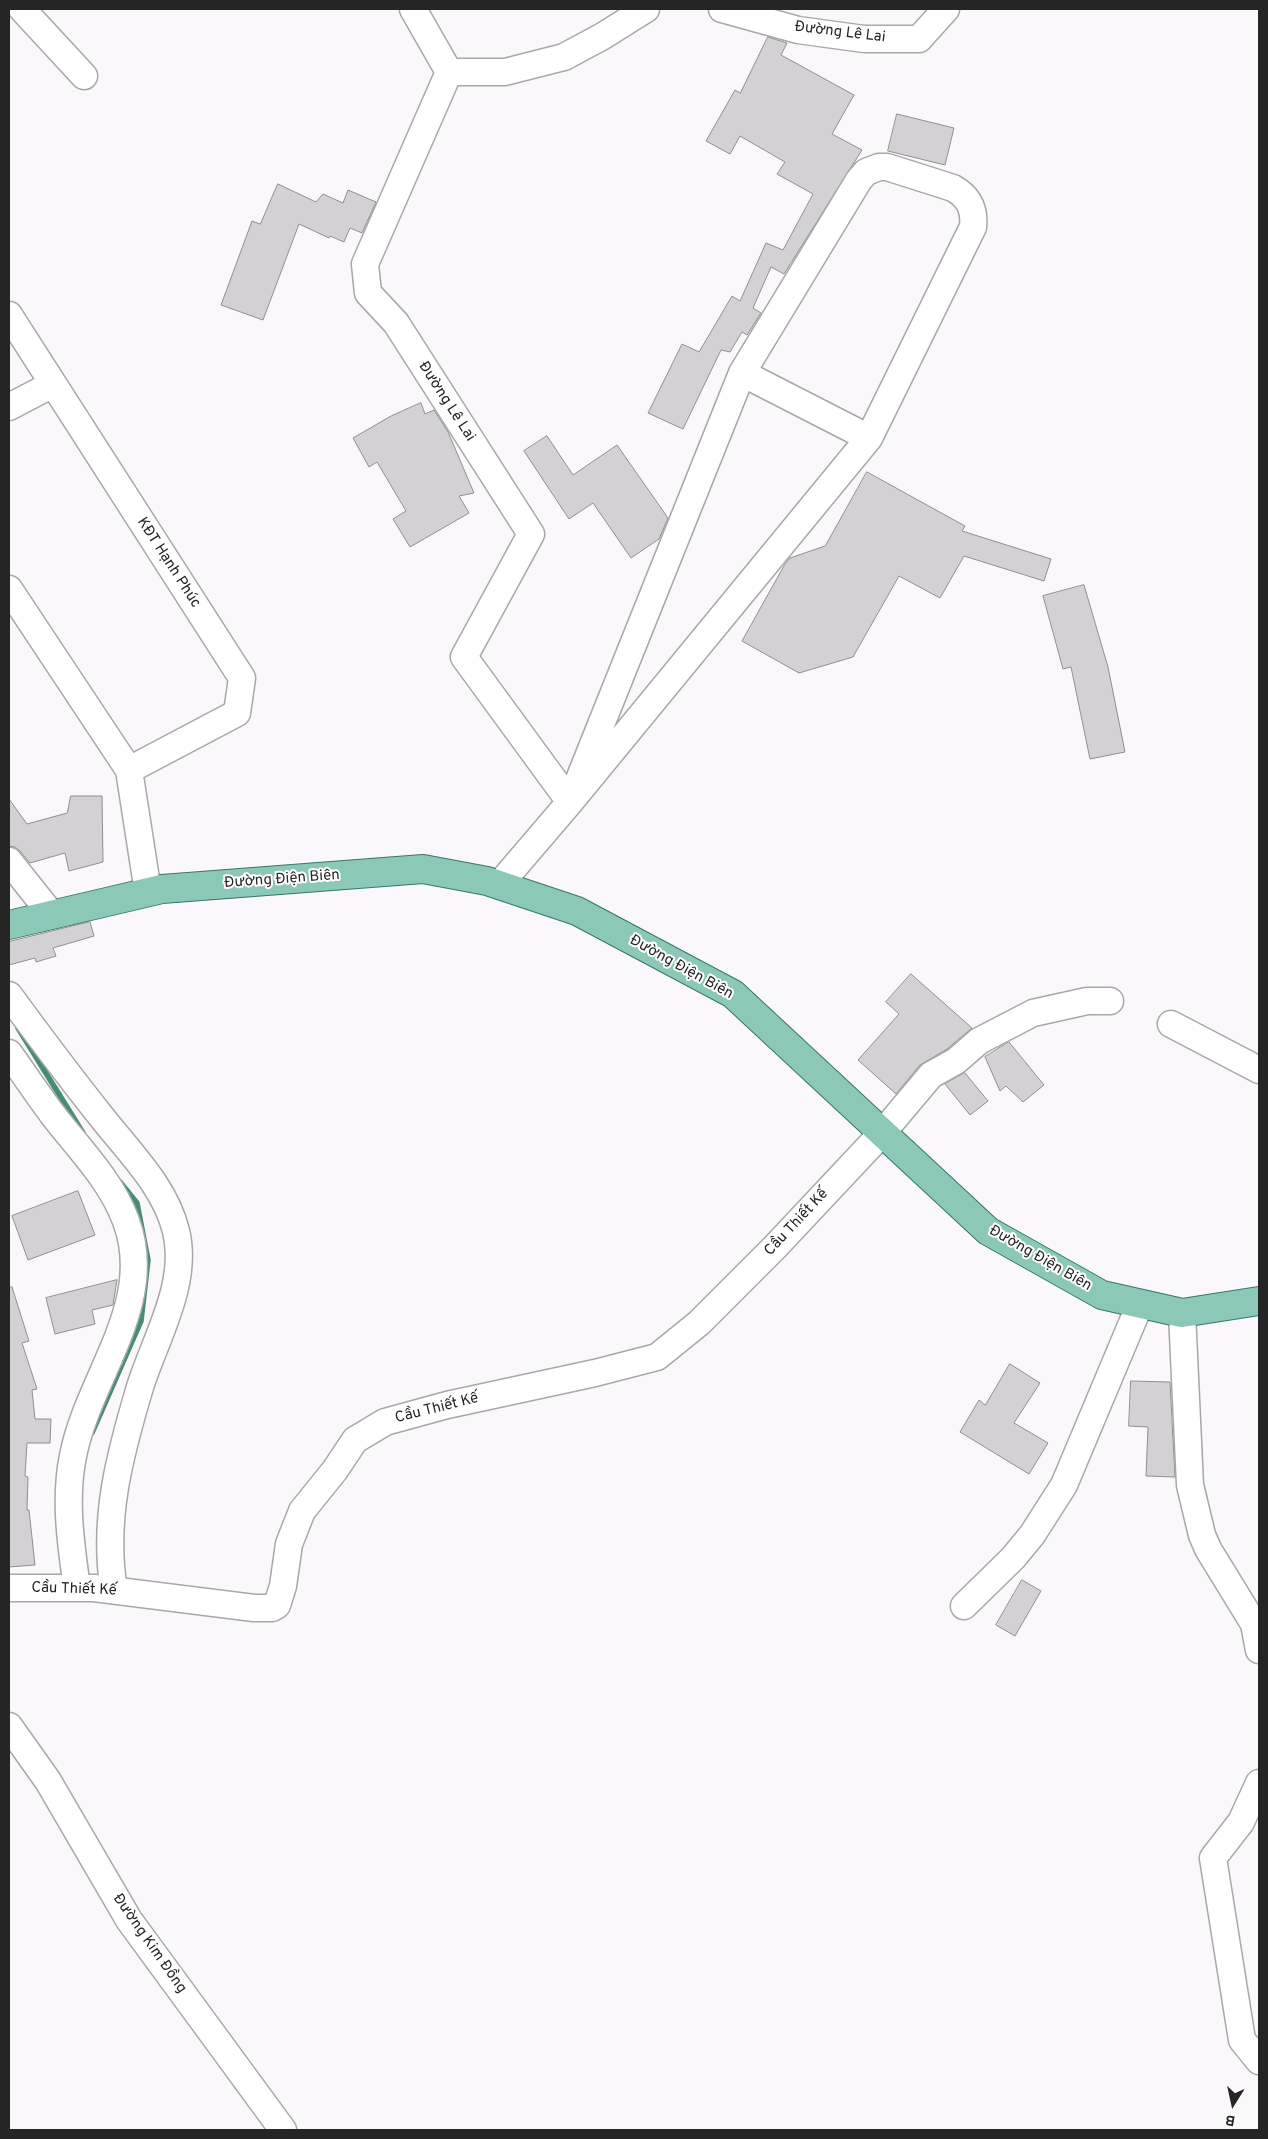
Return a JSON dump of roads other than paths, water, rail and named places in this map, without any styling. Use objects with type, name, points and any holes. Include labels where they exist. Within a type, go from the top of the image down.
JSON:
[{"type":"main road","name":"Đường Điện Biên","points":[[9,925],[162,889],[423,869],[499,885],[577,911],[732,994],[988,1231],[1102,1295],[1182,1313],[1259,1301]]},
{"type":"street","points":[[22,9],[84,76]]},
{"type":"street","points":[[413,9],[449,72],[505,72],[564,57],[603,36],[646,9]]},
{"type":"street","name":"Đường Lê Lai","points":[[722,9],[798,30],[864,39],[919,39],[946,9]]},
{"type":"street","name":"Đường Lê Lai","points":[[449,72],[365,264],[368,293],[396,323],[531,534],[464,657],[570,802]]},
{"type":"street","points":[[499,885],[570,802],[869,438],[973,227],[971,204],[961,192],[887,167],[873,169],[862,176],[742,373],[570,802]]},
{"type":"street","name":"KĐT Hạnh Phúc","points":[[9,315],[242,678],[237,713],[128,770]]},
{"type":"street","points":[[742,373],[869,438]]},
{"type":"street","points":[[9,407],[53,384]]},
{"type":"street","points":[[9,589],[128,770],[148,892]]},
{"type":"street","points":[[9,861],[52,915]]},
{"type":"street","points":[[9,995],[78,1087],[158,1188],[176,1230],[179,1254],[175,1280],[163,1328],[141,1386],[118,1467],[110,1518],[110,1569],[114,1590]]},
{"type":"street","points":[[883,1132],[931,1075],[956,1061],[979,1041],[1033,1013],[1087,1001],[1110,1001]]},
{"type":"street","points":[[1172,1024],[1259,1070]]},
{"type":"street","points":[[9,1053],[54,1116],[98,1170],[115,1196],[131,1236],[134,1277],[130,1300],[117,1343],[80,1427],[73,1456],[69,1490],[77,1588]]},
{"type":"street","name":"Cầu Thiết Kế","points":[[9,1588],[114,1590],[254,1608],[272,1608],[277,1605],[283,1586],[289,1544],[302,1511],[356,1440],[385,1422],[447,1405],[630,1365],[657,1357],[706,1316],[775,1247],[883,1132]]},
{"type":"street","points":[[964,1606],[1013,1558],[1049,1511],[1064,1485],[1140,1304]]},
{"type":"street","points":[[1182,1313],[1192,1502],[1208,1549],[1254,1624],[1259,1650]]},
{"type":"street","name":"Đường Kim Đồng","points":[[9,1726],[48,1781],[128,1920],[284,2130]]},
{"type":"street","points":[[1259,1783],[1241,1822],[1213,1858],[1242,2040],[1259,2061]]},
{"type":"waterway","points":[[18,1028],[83,1133]]},
{"type":"waterway","points":[[92,1433],[141,1321],[148,1260],[137,1203],[120,1182]]}]
